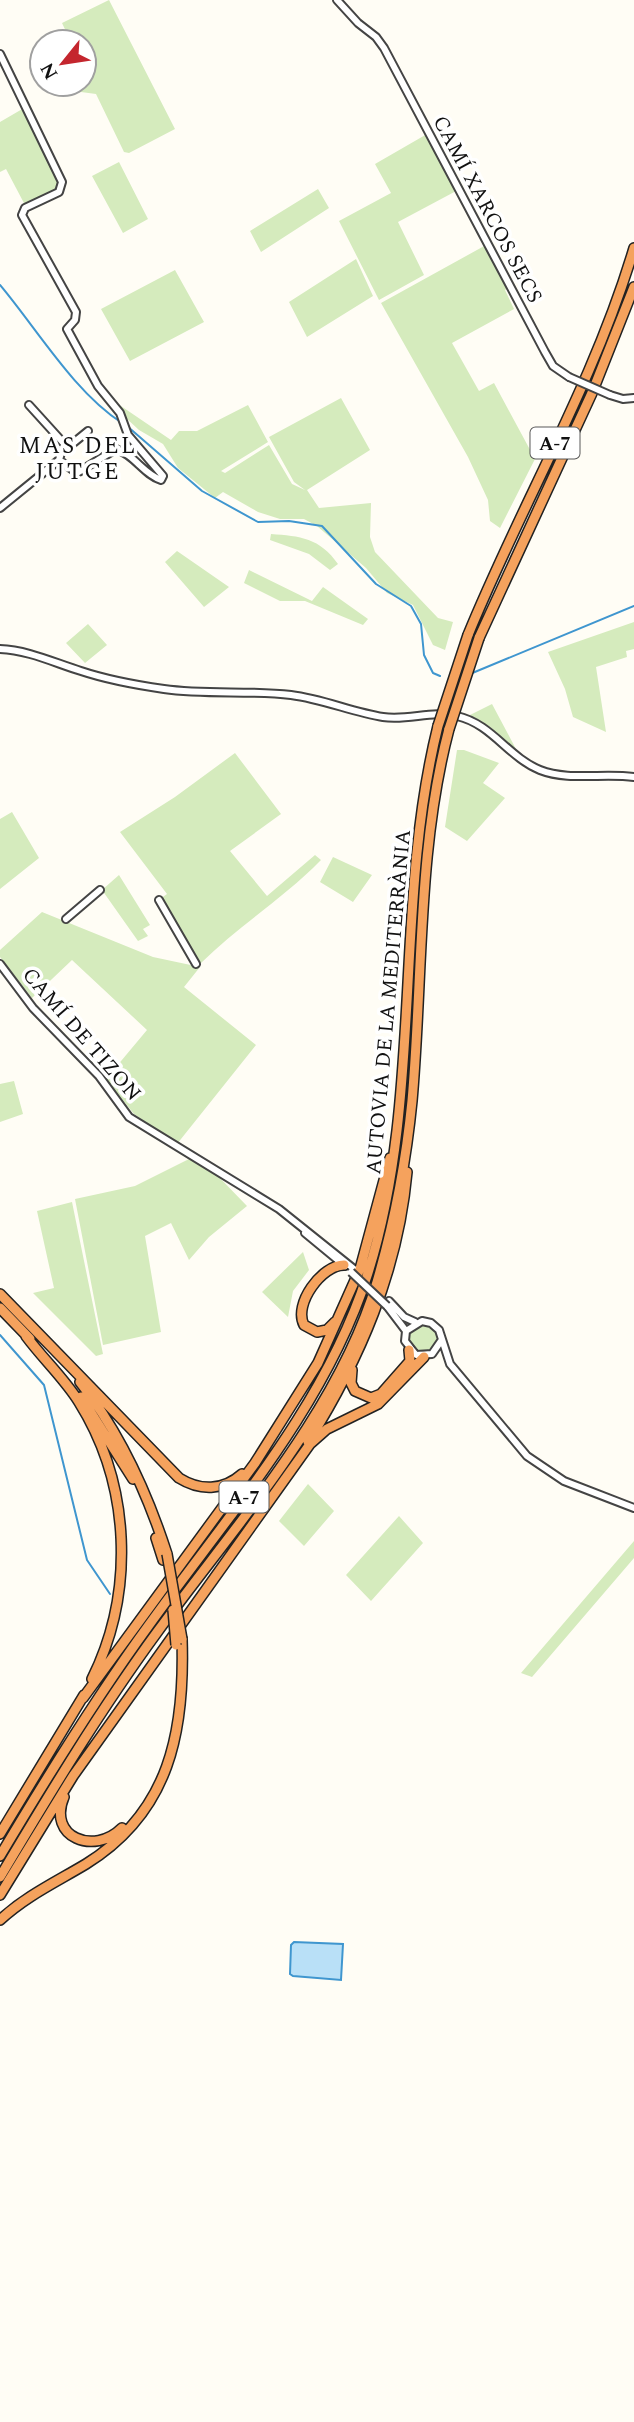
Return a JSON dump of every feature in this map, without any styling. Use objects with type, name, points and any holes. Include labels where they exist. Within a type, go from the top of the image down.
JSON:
[{"type":"highway","name":"AUTOVIA DE LA MEDITERRÀNIA","points":[[0,1856],[106,1685],[258,1478],[328,1365],[366,1278],[391,1187],[402,1100],[415,865],[425,790],[438,726],[468,635],[582,388],[604,336],[634,248]]},
{"type":"highway","name":"AUTOVIA DE LA MEDITERRÀNIA","points":[[0,1877],[114,1692],[270,1482],[340,1368],[376,1286],[397,1203],[410,1117],[427,865],[434,802],[449,729],[479,638],[592,393],[634,287]]},
{"type":"highway","points":[[409,1350],[410,1361],[381,1394],[371,1398],[362,1397],[351,1383],[357,1357],[391,1267],[400,1232],[413,1127],[410,1117]]},
{"type":"highway","points":[[0,1834],[83,1698],[257,1457],[318,1363],[343,1312],[366,1252],[391,1150],[396,1142]]},
{"type":"highway","points":[[343,1312],[332,1327],[317,1332],[304,1325],[300,1313],[306,1299],[326,1271],[350,1269]]},
{"type":"highway","points":[[0,1294],[179,1478],[197,1486],[221,1486],[237,1479],[257,1457]]},
{"type":"highway","points":[[0,1294],[76,1377],[103,1414],[146,1494],[165,1557],[179,1642],[183,1707],[179,1731],[155,1793],[135,1822],[113,1844],[88,1863],[15,1906],[0,1920]]},
{"type":"highway","points":[[0,1308],[68,1379],[120,1455],[144,1503],[165,1557]]},
{"type":"highway","points":[[26,1336],[68,1385],[89,1420],[107,1461],[119,1511],[122,1549],[116,1611],[106,1645],[83,1698]]},
{"type":"highway","points":[[0,1895],[78,1771],[310,1444],[327,1429],[378,1404],[428,1356]]},
{"type":"highway","points":[[283,1482],[357,1357]]},
{"type":"highway","points":[[78,1771],[61,1805],[64,1825],[79,1840],[103,1841],[130,1819],[163,1763],[176,1707],[179,1642]]},
{"type":"street","name":"CAMÍ XARCOS SECS","points":[[337,0],[380,42],[553,366],[569,377],[610,395],[623,399],[634,398]]},
{"type":"street","points":[[0,54],[62,182],[59,191],[25,208],[22,215],[76,312],[75,320],[67,329],[72,341],[98,386],[120,413],[133,442],[163,476],[161,480],[120,450],[111,450],[96,464],[77,473],[60,460]]},
{"type":"street","points":[[29,405],[68,448]]},
{"type":"street","points":[[0,508],[60,460],[68,448],[88,431]]},
{"type":"street","points":[[0,649],[18,651],[111,679],[162,689],[298,696],[383,717],[443,713],[460,716],[488,730],[511,753],[540,770],[563,776],[607,774],[634,777]]},
{"type":"street","points":[[66,919],[100,890]]},
{"type":"street","points":[[159,900],[196,964]]},
{"type":"street","name":"CAMÍ DE TIZON","points":[[0,964],[33,1008],[99,1076],[129,1117],[279,1209],[404,1317],[415,1322]]},
{"type":"street","name":"CAMÍ DE TIZON","points":[[388,1303],[406,1331]]},
{"type":"street","points":[[450,1364],[409,1350],[405,1341],[406,1331],[415,1322],[432,1323],[439,1330],[440,1341],[450,1364],[527,1456],[564,1481],[634,1508]]},
{"type":"street","points":[[428,1356],[440,1341]]},
{"type":"green space","points":[[109,0],[175,129],[129,153],[124,152],[98,98],[98,28],[64,28],[62,23]]},
{"type":"green space","points":[[24,108],[60,180],[59,188],[25,205],[6,169],[0,172],[0,122]]},
{"type":"green space","points":[[427,134],[458,190],[398,222],[424,275],[379,300],[339,221],[391,193],[375,164]]},
{"type":"green space","points":[[119,162],[148,219],[123,233],[92,176]]},
{"type":"green space","points":[[318,189],[329,208],[261,252],[250,231]]},
{"type":"green space","points":[[486,245],[508,288],[505,290],[514,309],[452,343],[479,391],[494,383],[535,459],[500,528],[490,521],[488,500],[468,457],[381,303]]},
{"type":"green space","points":[[356,259],[373,296],[307,337],[289,302]]},
{"type":"green space","points":[[175,270],[204,322],[130,361],[101,309]]},
{"type":"green space","points":[[341,398],[370,450],[307,490],[319,508],[371,503],[370,537],[375,552],[438,618],[453,622],[445,650],[433,645],[413,605],[387,593],[366,568],[317,526],[304,519],[280,519],[258,512],[223,492],[215,498],[178,468],[163,444],[139,430],[126,418],[118,404],[171,440],[179,431],[197,431],[248,405],[268,442],[221,471],[225,473],[269,445],[292,484],[305,490],[294,482],[269,437]]},
{"type":"green space","points":[[271,534],[309,540],[324,549],[338,564],[330,570],[309,554],[270,540]]},
{"type":"green space","points":[[177,551],[229,587],[204,607],[165,562]]},
{"type":"green space","points":[[249,570],[312,601],[323,587],[368,619],[363,625],[305,601],[280,601],[244,583]]},
{"type":"green space","points":[[634,622],[634,649],[626,651],[627,657],[596,667],[606,732],[573,717],[565,689],[548,652]]},
{"type":"green space","points":[[88,624],[107,645],[85,663],[66,643]]},
{"type":"green space","points":[[492,704],[517,751],[490,727],[470,715]]},
{"type":"green space","points":[[457,750],[499,763],[483,783],[505,798],[467,841],[445,827]]},
{"type":"green space","points":[[235,753],[281,814],[230,851],[267,896],[315,855],[321,860],[201,963],[197,962],[160,899],[167,894],[120,832],[175,797]]},
{"type":"green space","points":[[12,812],[39,858],[0,889],[0,819]]},
{"type":"green space","points":[[333,857],[372,875],[353,902],[320,882]]},
{"type":"green space","points":[[119,875],[150,925],[143,929],[148,936],[138,941],[102,890]]},
{"type":"green space","points":[[42,912],[153,957],[200,967],[184,987],[256,1045],[177,1144],[134,1114],[106,1079],[147,1030],[72,960],[32,998],[0,957],[0,950]]},
{"type":"green space","points":[[14,1081],[23,1114],[0,1122],[0,1084]]},
{"type":"green space","points":[[189,1159],[215,1173],[247,1206],[209,1237],[189,1260],[171,1223],[145,1236],[161,1332],[103,1345],[75,1199],[135,1186]]},
{"type":"green space","points":[[72,1202],[103,1354],[96,1356],[33,1293],[54,1288],[37,1211]]},
{"type":"green space","points":[[303,1252],[309,1270],[293,1291],[288,1317],[262,1292]]},
{"type":"green space","points":[[423,1323],[433,1328],[438,1338],[433,1348],[423,1353],[413,1348],[408,1338],[413,1328]]},
{"type":"green space","points":[[308,1484],[334,1511],[304,1546],[279,1521]]},
{"type":"green space","points":[[399,1516],[423,1543],[371,1601],[346,1575]]},
{"type":"green space","points":[[634,1541],[634,1558],[532,1677],[521,1673]]},
{"type":"water","points":[[294,1942],[343,1944],[341,1980],[290,1974],[291,1945]]},
{"type":"waterway","points":[[0,285],[72,377],[104,410],[122,423]]},
{"type":"waterway","points":[[127,426],[202,491],[258,522],[289,521],[322,526],[376,584],[411,606],[421,624],[424,655],[433,673],[440,676]]},
{"type":"waterway","points":[[470,674],[634,606]]},
{"type":"waterway","points":[[0,1335],[44,1385],[87,1560],[110,1594]]},
{"type":"district","name":"MAS DEL JUTGE","points":[[78,458]]}]
